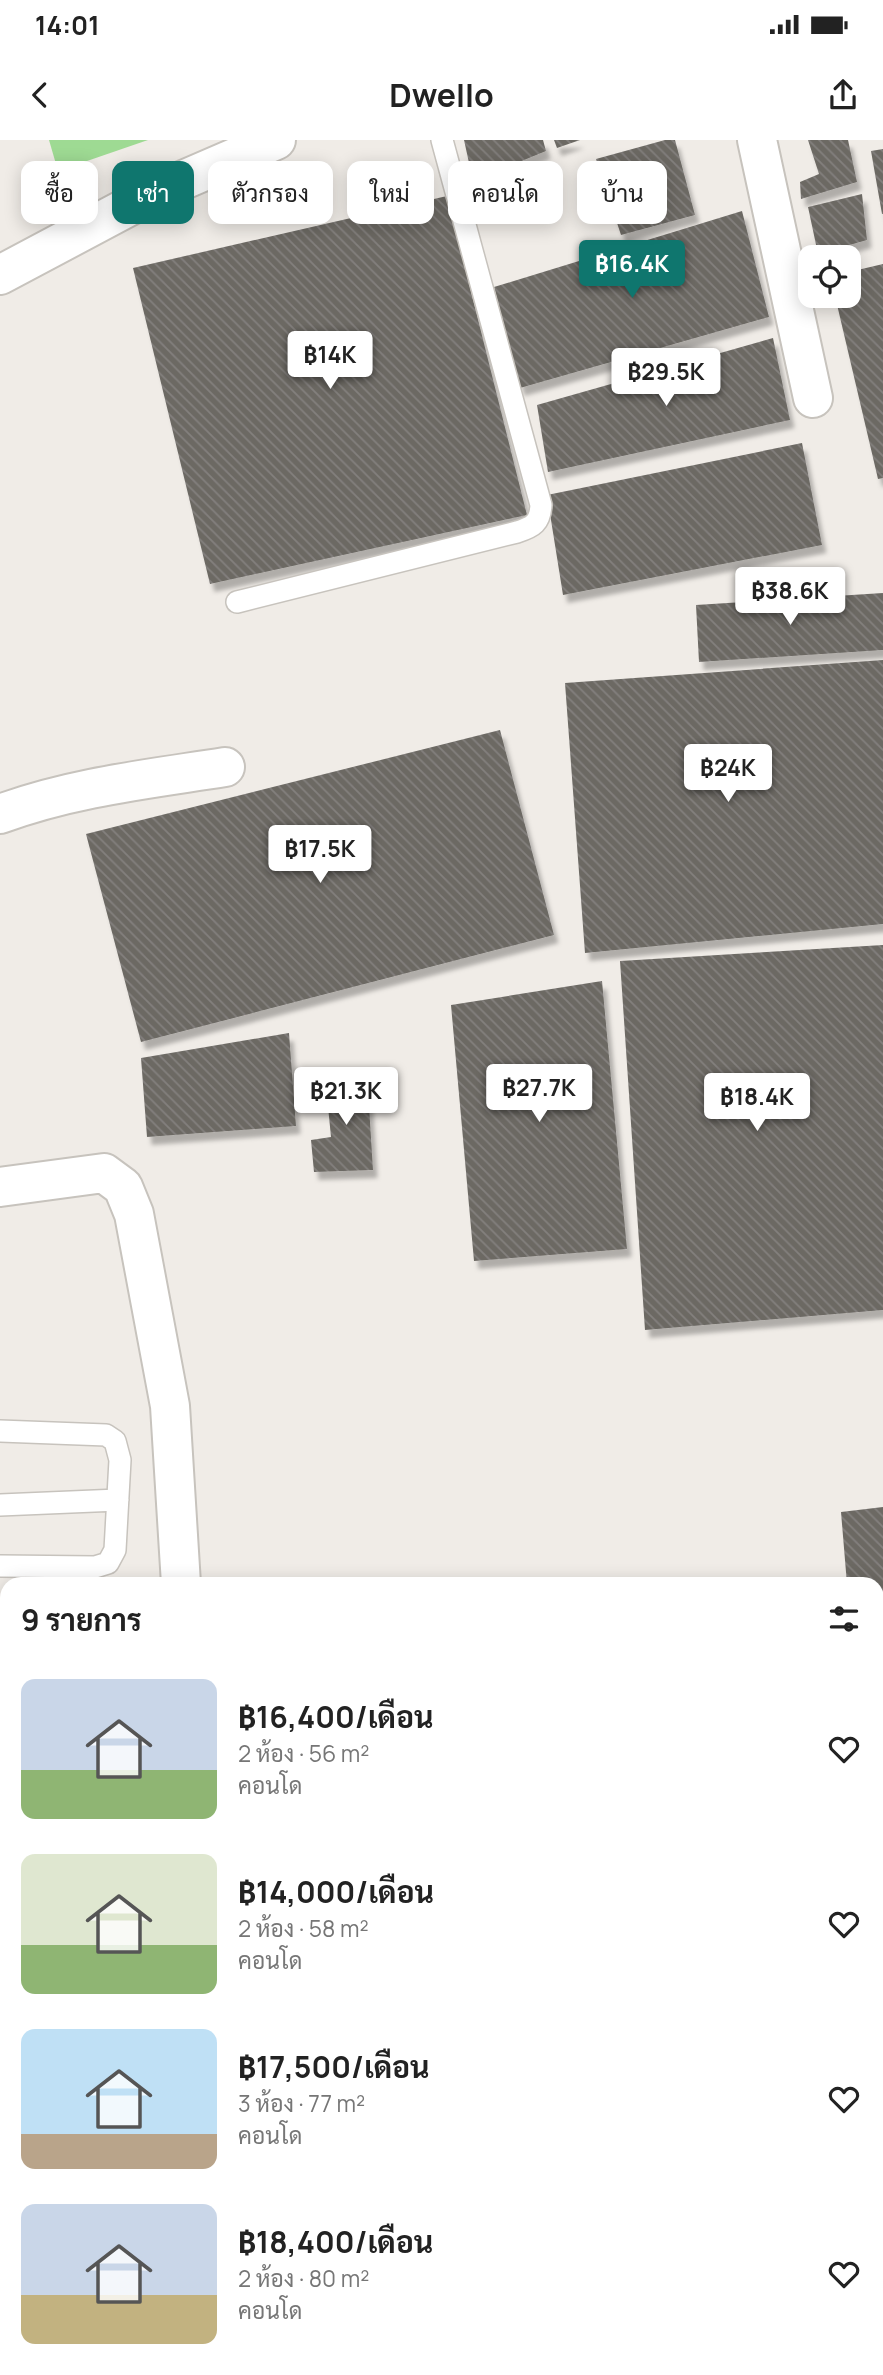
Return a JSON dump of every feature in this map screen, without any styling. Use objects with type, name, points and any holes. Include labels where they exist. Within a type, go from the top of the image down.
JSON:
[{"type":"street","points":[[0,275],[158,191],[276,140]]},
{"type":"street","points":[[757,140],[813,398]]},
{"type":"street","points":[[0,814],[33,802],[95,787],[225,767]]},
{"type":"street","points":[[0,1187],[104,1173],[123,1187],[134,1214],[170,1406],[181,1577]]},
{"type":"lane","points":[[237,602],[517,532],[532,527],[540,519],[541,505],[442,140]]},
{"type":"lane","points":[[0,1431],[106,1435],[115,1441],[120,1460],[115,1550],[108,1563],[95,1567],[0,1566]]},
{"type":"lane","points":[[0,1505],[118,1500]]},
{"type":"green space","points":[[49,140],[148,140],[87,161],[55,161]]},
{"type":"building","points":[[464,140],[543,140],[546,151],[522,161],[469,161]]},
{"type":"building","points":[[554,140],[580,140],[557,148]]},
{"type":"building","points":[[665,140],[675,140],[695,215],[667,223],[667,161],[596,159]]},
{"type":"building","points":[[808,140],[848,140],[857,182],[801,199],[800,182],[819,174]]},
{"type":"building","points":[[883,149],[883,214],[882,214],[871,151]]},
{"type":"building","points":[[862,194],[867,240],[850,245],[816,245],[808,207]]},
{"type":"building","points":[[447,196],[448,224],[454,224],[527,515],[210,584],[133,268],[347,219],[347,224],[434,224],[434,199]]},
{"type":"building","points":[[742,211],[769,317],[520,388],[494,287]]},
{"type":"building","points":[[617,224],[662,224],[621,235]]},
{"type":"building","points":[[883,264],[883,478],[878,479],[838,308],[861,308],[861,269]]},
{"type":"building","points":[[773,338],[790,420],[548,472],[537,405]]},
{"type":"building","points":[[802,443],[822,545],[563,595],[547,495]]},
{"type":"building","points":[[883,593],[883,650],[699,662],[696,605]]},
{"type":"building","points":[[883,660],[883,924],[585,953],[565,683]]},
{"type":"building","points":[[500,730],[554,935],[141,1042],[86,834]]},
{"type":"building","points":[[883,945],[883,1310],[645,1330],[620,961]]},
{"type":"building","points":[[602,981],[627,1249],[474,1261],[451,1005]]},
{"type":"building","points":[[289,1033],[296,1126],[147,1137],[141,1058]]},
{"type":"building","points":[[367,1073],[373,1170],[314,1172],[311,1140],[331,1137],[325,1076]]},
{"type":"building","points":[[883,1507],[883,1577],[846,1577],[841,1512]]}]
